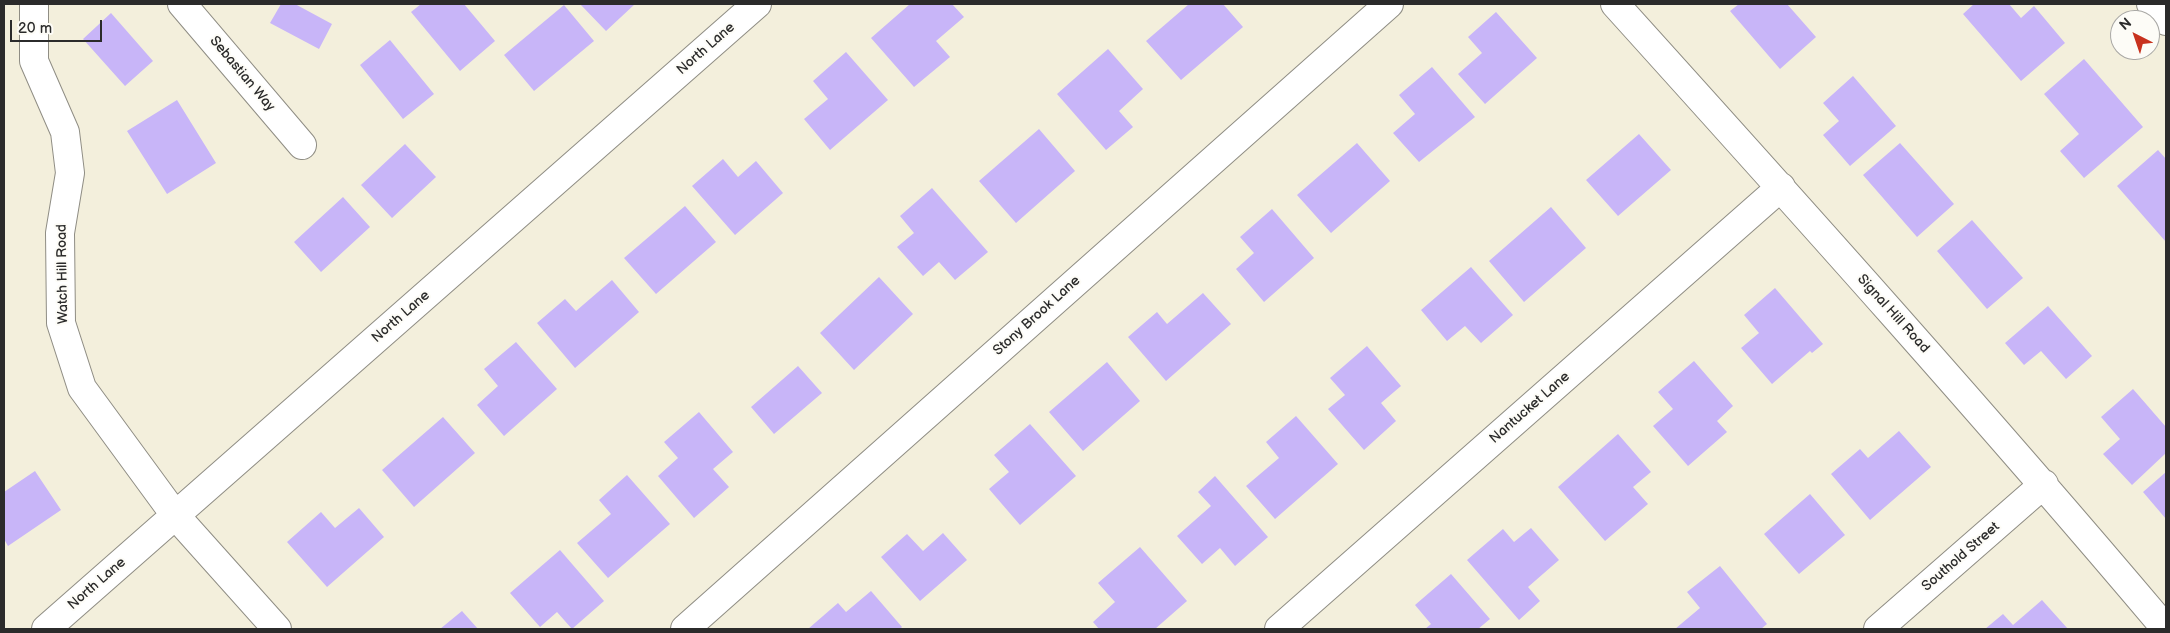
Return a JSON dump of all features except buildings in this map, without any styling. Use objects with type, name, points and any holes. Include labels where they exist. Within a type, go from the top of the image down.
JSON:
[{"type":"street","name":"Watch Hill Road","points":[[34,4],[34,61],[65,132],[70,173],[60,233],[62,323],[82,388],[175,515],[277,629]]},
{"type":"street","name":"Sebastian Way","points":[[182,4],[302,145]]},
{"type":"street","name":"North Lane","points":[[46,629],[757,4]]},
{"type":"street","name":"Stony Brook Lane","points":[[686,629],[1390,4]]},
{"type":"street","name":"Signal Hill Road","points":[[1615,4],[2044,484],[2166,629]]},
{"type":"street","points":[[2151,4],[2166,21]]},
{"type":"street","name":"Nantucket Lane","points":[[1279,629],[1780,187]]},
{"type":"street","name":"Southold Street","points":[[1878,629],[2044,484]]}]
